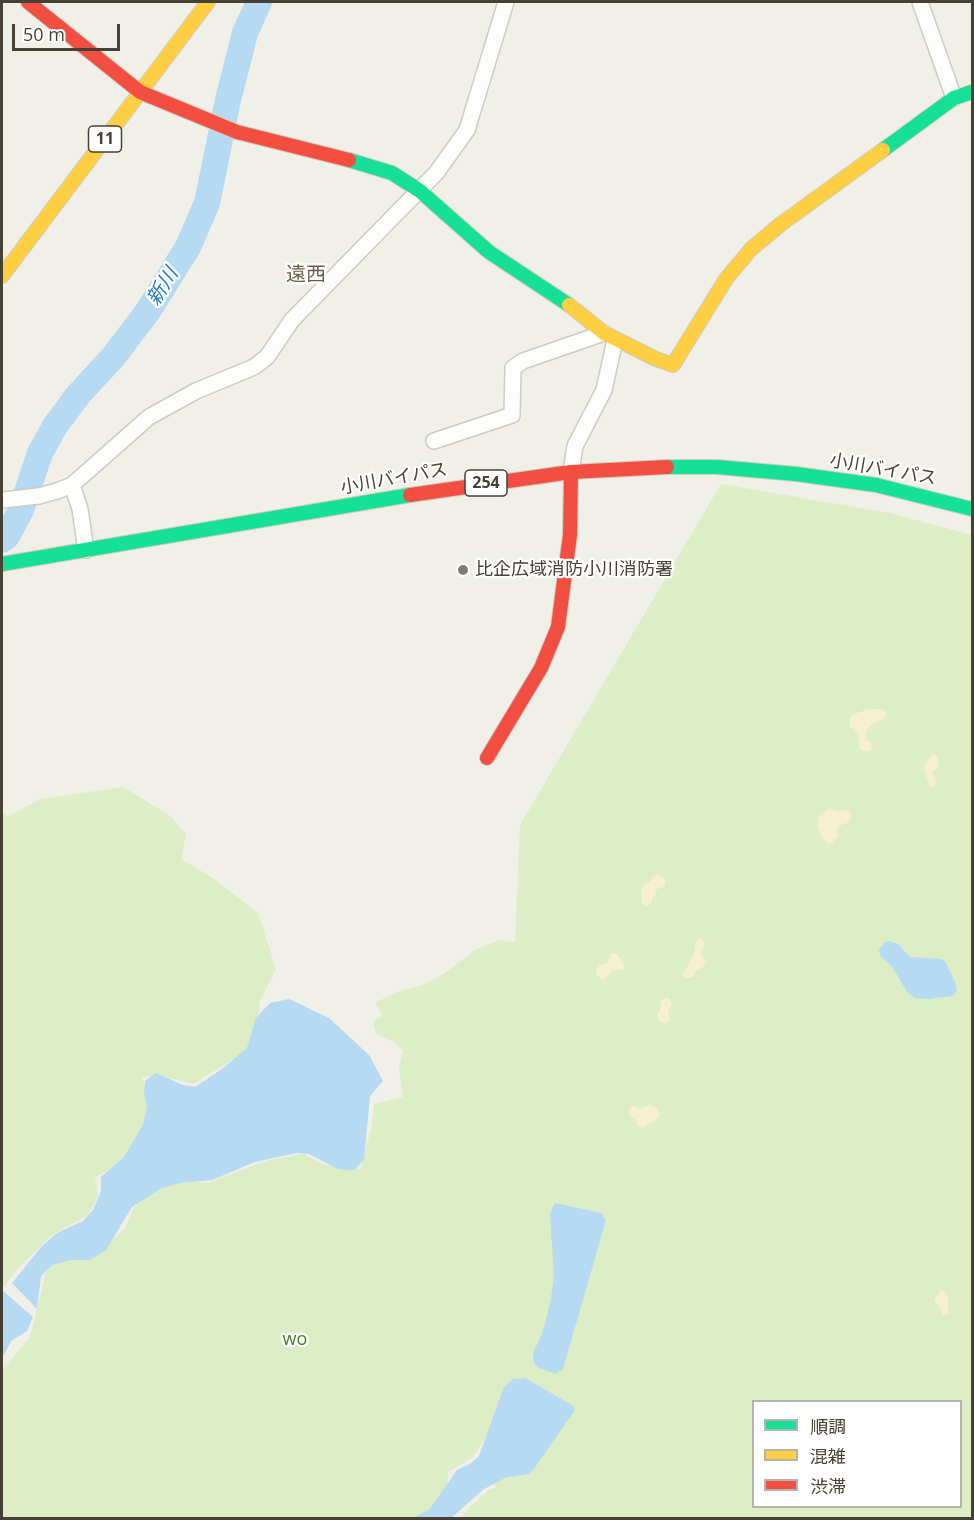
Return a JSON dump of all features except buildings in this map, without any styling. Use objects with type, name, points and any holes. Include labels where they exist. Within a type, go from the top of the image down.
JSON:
[{"type":"main road","points":[[28,2],[140,92],[237,132],[367,164],[392,173],[420,191],[489,252],[554,294],[610,336],[673,365],[726,279],[751,249],[781,224],[954,98],[972,92]]},
{"type":"main road","name":"11","points":[[2,276],[208,2]]},
{"type":"main road","name":"小川バイパス","points":[[2,564],[462,486],[571,472],[645,467],[707,467],[784,473],[876,485],[972,509]]},
{"type":"main road","points":[[487,758],[541,668],[558,627],[570,535],[571,472]]},
{"type":"street","points":[[3,501],[57,492],[72,485],[149,417],[196,391],[254,367],[267,357],[292,320],[420,191],[437,172],[467,130],[506,2]]},
{"type":"street","points":[[920,2],[954,98]]},
{"type":"street","points":[[434,441],[512,415],[513,368],[523,361],[610,336],[603,390],[575,446],[571,472]]},
{"type":"street","points":[[72,485],[80,509],[86,550]]},
{"type":"green space","name":"wo","points":[[721,484],[890,513],[972,535],[972,1518],[461,1518],[489,1490],[495,1488],[498,1418],[473,1457],[448,1472],[447,1499],[424,1518],[2,1518],[2,1370],[30,1337],[49,1261],[96,1255],[125,1228],[134,1208],[152,1189],[178,1179],[207,1183],[269,1160],[304,1154],[321,1164],[361,1169],[372,1125],[374,1104],[403,1097],[399,1069],[403,1051],[393,1041],[376,1034],[373,1022],[382,1016],[376,1002],[403,990],[423,985],[445,973],[476,949],[500,940],[515,942],[520,825]]},
{"type":"green space","points":[[123,787],[172,817],[186,835],[181,859],[213,878],[258,913],[276,969],[260,1001],[255,1034],[256,1045],[193,1084],[158,1075],[142,1077],[151,1107],[126,1161],[95,1177],[98,1196],[88,1215],[52,1235],[2,1288],[2,813],[8,816],[41,799]]},
{"type":"sand","points":[[868,709],[882,709],[886,715],[884,719],[875,722],[866,730],[865,739],[871,743],[872,747],[870,751],[863,751],[859,748],[859,735],[850,727],[849,720],[852,715]]},
{"type":"sand","points":[[933,755],[937,755],[939,765],[932,772],[937,782],[930,788],[924,769],[927,761]]},
{"type":"sand","points":[[829,809],[838,812],[848,810],[852,815],[849,822],[839,826],[837,830],[839,836],[833,843],[828,843],[821,837],[818,826],[821,814]]},
{"type":"sand","points":[[657,875],[666,881],[665,886],[655,890],[656,894],[651,904],[644,906],[641,901],[641,890]]},
{"type":"sand","points":[[700,939],[705,942],[700,953],[706,962],[702,968],[696,970],[693,977],[685,978],[683,974],[695,952],[694,944]]},
{"type":"sand","points":[[613,953],[616,953],[624,963],[624,969],[613,970],[605,979],[601,979],[596,969],[607,963]]},
{"type":"sand","points":[[670,998],[672,1005],[668,1009],[670,1020],[666,1023],[660,1022],[657,1015],[661,1001]]},
{"type":"sand","points":[[649,1105],[658,1108],[659,1117],[643,1128],[637,1125],[637,1121],[629,1115],[629,1109],[633,1106],[640,1109]]},
{"type":"sand","points":[[941,1291],[948,1296],[948,1315],[942,1315],[940,1307],[935,1303],[934,1299]]},
{"type":"water","points":[[889,941],[898,944],[910,957],[941,959],[946,963],[957,990],[953,996],[915,998],[907,992],[891,965],[881,957],[879,950],[884,943]]},
{"type":"water","points":[[289,999],[329,1018],[369,1055],[383,1081],[370,1096],[364,1160],[354,1170],[338,1169],[309,1154],[296,1153],[255,1162],[212,1180],[180,1183],[162,1188],[132,1207],[106,1250],[90,1260],[71,1260],[52,1265],[41,1276],[37,1309],[12,1283],[42,1246],[57,1233],[83,1221],[93,1210],[101,1191],[101,1177],[125,1156],[143,1124],[147,1106],[144,1093],[145,1081],[156,1073],[183,1085],[195,1087],[222,1069],[247,1048],[256,1018],[270,1003]]},
{"type":"water","points":[[555,1203],[601,1213],[606,1220],[563,1369],[556,1374],[534,1364],[533,1353],[542,1334],[554,1277],[550,1214]]},
{"type":"water","points":[[3,1291],[33,1317],[27,1331],[11,1341],[2,1359],[2,1293]]},
{"type":"water","points":[[525,1378],[572,1405],[575,1410],[536,1466],[529,1474],[507,1477],[484,1489],[451,1518],[412,1518],[429,1510],[457,1470],[470,1464],[479,1456],[504,1387],[513,1379]]},
{"type":"waterway","name":"新川","points":[[2,540],[7,536],[21,510],[40,453],[55,426],[78,395],[114,356],[148,311],[188,247],[207,203],[228,100],[245,33],[259,2]]},
{"type":"traffic: fast","points":[[883,150],[954,98],[972,92]]},
{"type":"traffic: fast","points":[[349,160],[392,173],[420,191],[489,252],[569,305]]},
{"type":"traffic: fast","points":[[667,467],[717,467],[796,474],[876,485],[972,509]]},
{"type":"traffic: fast","points":[[2,564],[410,495]]},
{"type":"traffic: slow","points":[[2,276],[208,2]]},
{"type":"traffic: slow","points":[[569,305],[604,333],[673,365],[726,279],[751,249],[781,224],[883,150]]},
{"type":"traffic: jam","points":[[28,2],[140,92],[237,132],[349,160]]},
{"type":"traffic: jam","points":[[410,495],[571,472],[667,467]]},
{"type":"traffic: jam","points":[[487,758],[541,668],[558,627],[570,535],[571,472]]},
{"type":"place","name":"比企広域消防小川消防署","points":[[463,570]]},
{"type":"district","name":"遠西","points":[[306,275]]}]
